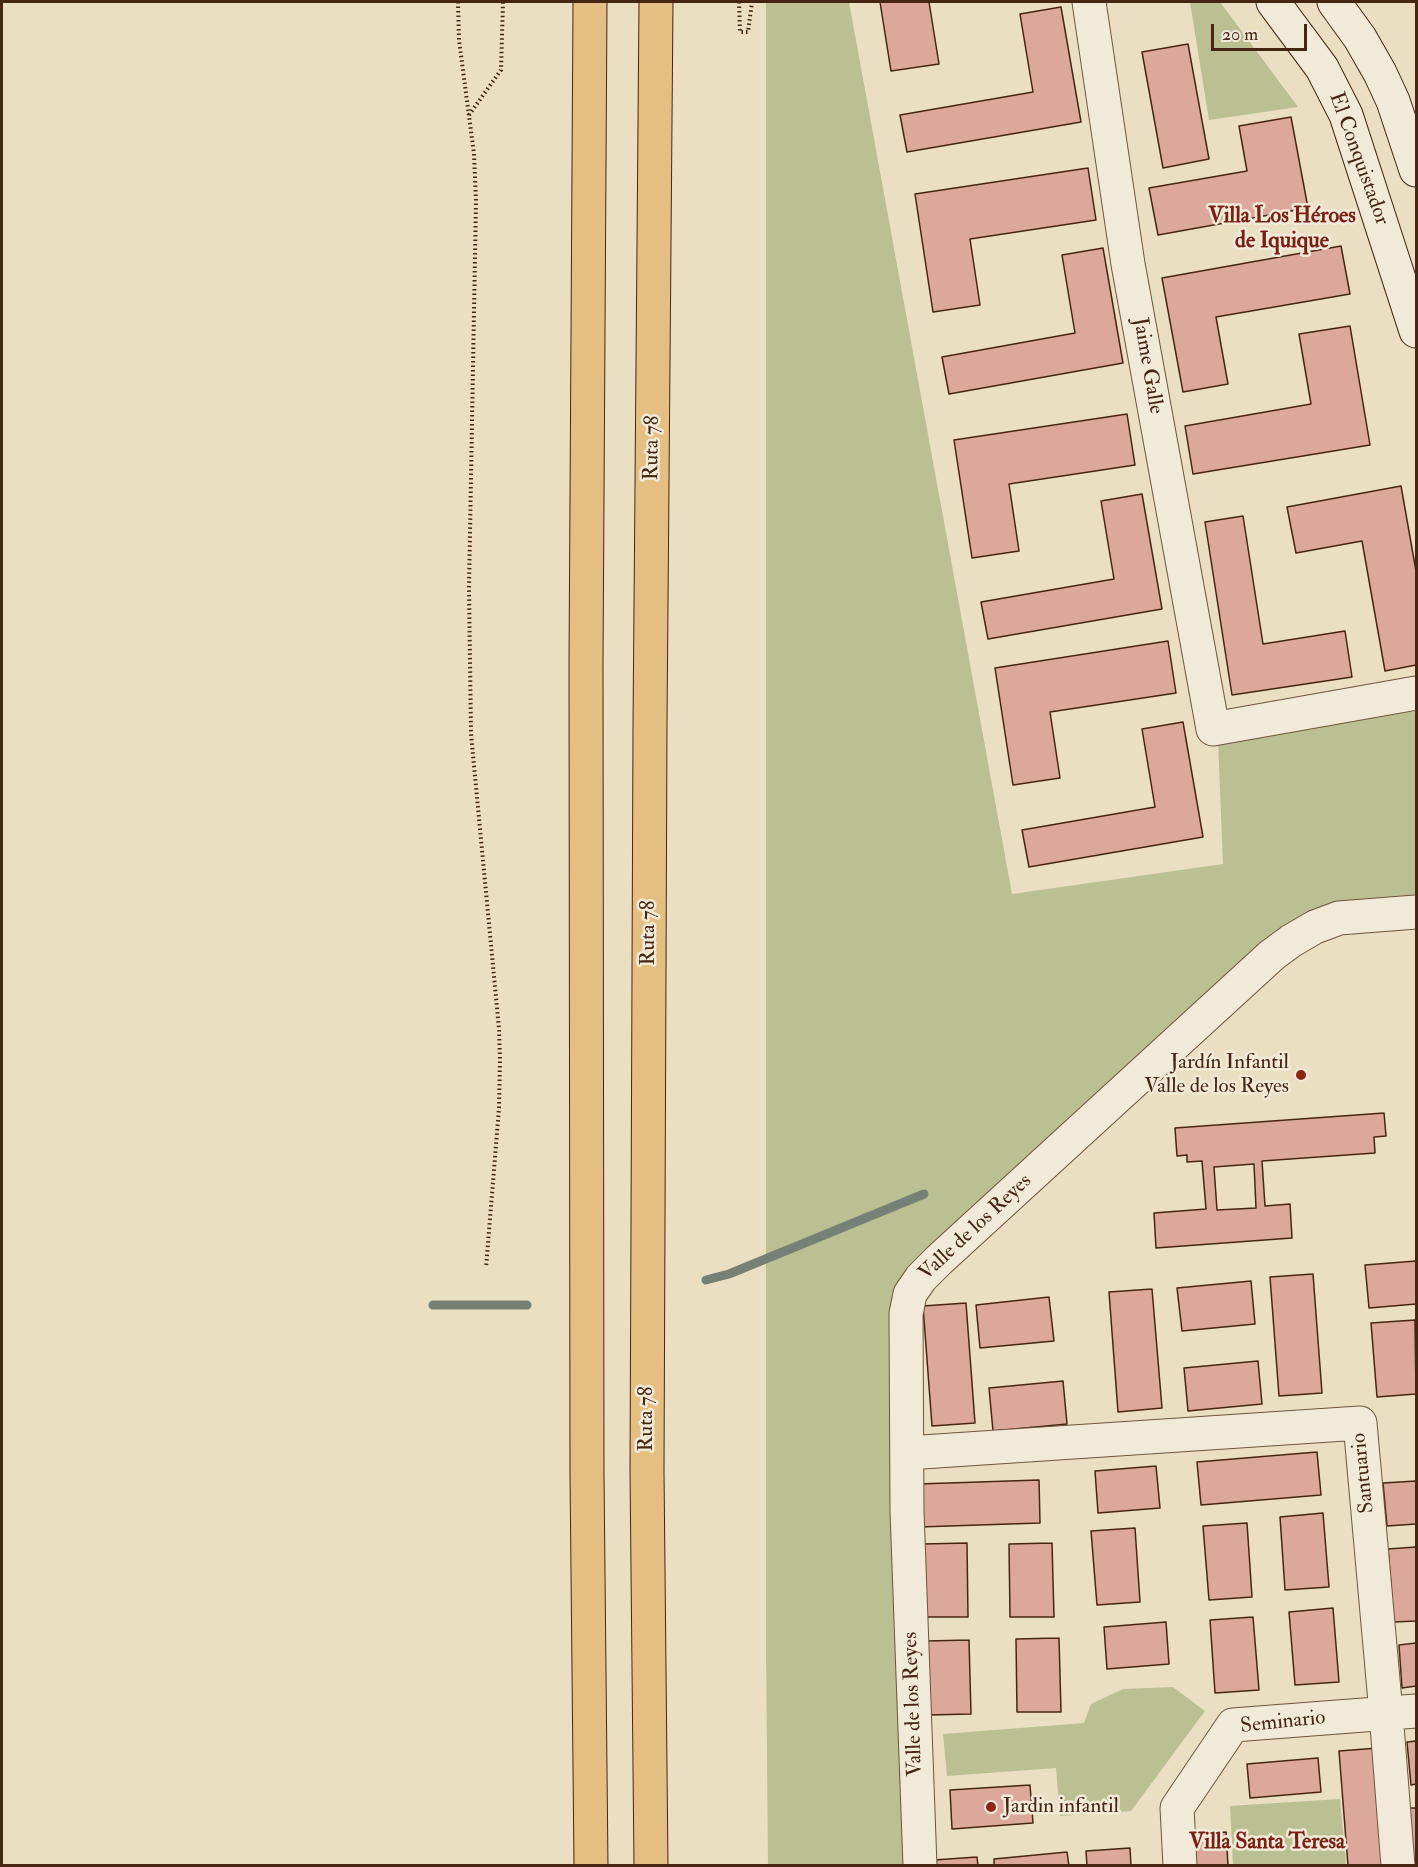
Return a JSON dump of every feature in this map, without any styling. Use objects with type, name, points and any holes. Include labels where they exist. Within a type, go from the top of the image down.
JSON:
[{"type":"highway","points":[[590,2],[586,783],[587,1463],[591,1866]]},
{"type":"highway","name":"Ruta 78","points":[[651,1866],[647,1435],[656,2]]},
{"type":"street","name":"Jaime Galle","points":[[1089,2],[1128,264],[1213,729],[1416,693]]},
{"type":"street","name":"El Conquistador","points":[[1273,2],[1322,68],[1346,115],[1416,331]]},
{"type":"street","points":[[1334,2],[1360,38],[1380,73],[1393,101],[1416,170]]},
{"type":"street","name":"Valle de los Reyes","points":[[920,1866],[912,1679],[907,1454],[906,1314],[910,1294],[921,1278],[1272,955],[1316,927],[1339,918],[1416,912]]},
{"type":"street","name":"Santuario","points":[[907,1454],[1360,1423],[1401,1712],[1398,1866]]},
{"type":"street","name":"Seminario","points":[[1180,1866],[1177,1808],[1233,1725],[1401,1712]]},
{"type":"path","points":[[458,2],[459,40],[469,115],[476,201],[477,247],[470,509],[471,734],[500,1059],[499,1108],[486,1268]]},
{"type":"path","points":[[469,115],[501,70],[503,2]]},
{"type":"path","points":[[739,2],[740,32],[748,32],[752,2]]},
{"type":"green space","points":[[766,2],[849,2],[1012,894],[1223,864],[1218,741],[1416,711],[1416,894],[1334,905],[910,1269],[905,1865],[768,1865]]},
{"type":"green space","points":[[1190,2],[1220,2],[1298,107],[1209,120]]},
{"type":"green space","points":[[1173,1687],[1205,1711],[1131,1811],[1060,1816],[1056,1768],[947,1776],[943,1734],[1084,1723],[1091,1704],[1123,1689]]},
{"type":"green space","points":[[1340,1799],[1346,1865],[1233,1865],[1230,1806]]},
{"type":"building","points":[[880,2],[929,2],[939,64],[891,71]]},
{"type":"building","points":[[1061,7],[1081,122],[907,152],[900,115],[1033,92],[1020,14]]},
{"type":"building","points":[[1188,44],[1209,159],[1163,168],[1142,52]]},
{"type":"building","points":[[1291,117],[1308,208],[1158,235],[1149,188],[1247,171],[1239,126]]},
{"type":"building","points":[[1088,168],[1096,220],[970,239],[980,305],[933,312],[915,194]]},
{"type":"building","points":[[1341,246],[1350,294],[1216,317],[1228,384],[1183,392],[1162,278]]},
{"type":"building","points":[[1103,248],[1123,363],[949,394],[942,357],[1075,333],[1062,255]]},
{"type":"building","points":[[1350,326],[1370,445],[1193,474],[1185,426],[1311,404],[1299,334]]},
{"type":"building","points":[[1127,414],[1135,465],[1009,484],[1019,551],[972,558],[954,440]]},
{"type":"building","points":[[1401,486],[1416,571],[1416,665],[1385,671],[1362,541],[1296,553],[1287,507]]},
{"type":"building","points":[[1142,494],[1162,609],[988,639],[981,602],[1114,579],[1101,501]]},
{"type":"building","points":[[1243,516],[1263,644],[1345,631],[1352,677],[1232,695],[1205,522]]},
{"type":"building","points":[[1168,641],[1176,693],[1050,712],[1060,778],[1013,785],[995,668]]},
{"type":"building","points":[[1183,722],[1203,837],[1029,867],[1022,830],[1155,807],[1142,729]]},
{"type":"building","points":[[1384,1113],[1386,1136],[1374,1137],[1375,1153],[1262,1161],[1265,1206],[1290,1204],[1292,1238],[1156,1248],[1154,1213],[1206,1209],[1202,1161],[1187,1162],[1187,1155],[1177,1156],[1175,1128]],"holes":[[[1254,1164],[1256,1208],[1217,1210],[1214,1167]]]},
{"type":"building","points":[[1416,1261],[1416,1304],[1369,1308],[1365,1265]]},
{"type":"building","points":[[1313,1274],[1322,1393],[1279,1396],[1270,1277]]},
{"type":"building","points":[[1251,1281],[1255,1324],[1182,1331],[1177,1288]]},
{"type":"building","points":[[1152,1289],[1162,1408],[1118,1412],[1109,1292]]},
{"type":"building","points":[[1049,1297],[1054,1341],[980,1348],[976,1305]]},
{"type":"building","points":[[966,1303],[975,1423],[932,1426],[923,1306]]},
{"type":"building","points":[[1415,1320],[1416,1394],[1377,1397],[1371,1323]]},
{"type":"building","points":[[1258,1361],[1262,1404],[1188,1411],[1184,1368]]},
{"type":"building","points":[[1063,1381],[1067,1424],[993,1431],[989,1388]]},
{"type":"building","points":[[1317,1452],[1321,1495],[1201,1505],[1197,1462]]},
{"type":"building","points":[[1156,1466],[1160,1508],[1098,1513],[1095,1471]]},
{"type":"building","points":[[1039,1480],[1040,1523],[919,1527],[918,1484]]},
{"type":"building","points":[[1416,1481],[1416,1524],[1387,1526],[1383,1483]]},
{"type":"building","points":[[1323,1513],[1329,1587],[1285,1590],[1280,1517]]},
{"type":"building","points":[[1247,1523],[1252,1597],[1209,1600],[1203,1526]]},
{"type":"building","points":[[1135,1528],[1140,1602],[1097,1605],[1091,1531]]},
{"type":"building","points":[[967,1543],[968,1617],[924,1617],[923,1544]]},
{"type":"building","points":[[1052,1543],[1054,1617],[1010,1617],[1009,1544]]},
{"type":"building","points":[[1416,1547],[1416,1621],[1394,1622],[1388,1549]]},
{"type":"building","points":[[1333,1608],[1339,1682],[1295,1685],[1289,1612]]},
{"type":"building","points":[[1253,1617],[1259,1690],[1215,1693],[1210,1620]]},
{"type":"building","points":[[1166,1622],[1169,1664],[1107,1669],[1104,1627]]},
{"type":"building","points":[[1059,1638],[1061,1712],[1017,1712],[1016,1639]]},
{"type":"building","points":[[969,1640],[971,1714],[927,1715],[926,1641]]},
{"type":"building","points":[[1416,1643],[1416,1686],[1402,1688],[1399,1645]]},
{"type":"building","points":[[1416,1741],[1416,1784],[1411,1785],[1407,1742]]},
{"type":"building","points":[[1378,1748],[1388,1866],[1348,1866],[1339,1751]]},
{"type":"building","points":[[1318,1758],[1321,1792],[1250,1798],[1247,1764]]},
{"type":"building","name":"Jardin infantil","points":[[1030,1785],[1033,1823],[952,1829],[950,1790]]},
{"type":"building","points":[[1405,1808],[1416,1808],[1416,1866],[1409,1866]]},
{"type":"building","points":[[1226,1832],[1228,1866],[1193,1866],[1191,1835]]},
{"type":"building","points":[[1130,1848],[1131,1866],[1087,1866],[1086,1851]]},
{"type":"building","points":[[1067,1852],[1069,1866],[994,1866],[994,1859]]},
{"type":"building","points":[[977,1857],[978,1866],[935,1866],[934,1860]]},
{"type":"waterway","points":[[706,1280],[729,1274],[924,1194]]},
{"type":"waterway","points":[[433,1305],[527,1305]]},
{"type":"place","name":"Jardín Infantil Valle de los Reyes","points":[[1301,1075]]},
{"type":"place","name":"Jardin infantil","points":[[991,1807]]},
{"type":"district","name":"Villa Los Héroes de Iquique","points":[[1282,230]]},
{"type":"district","name":"Villa Santa Teresa","points":[[1267,1843]]}]
